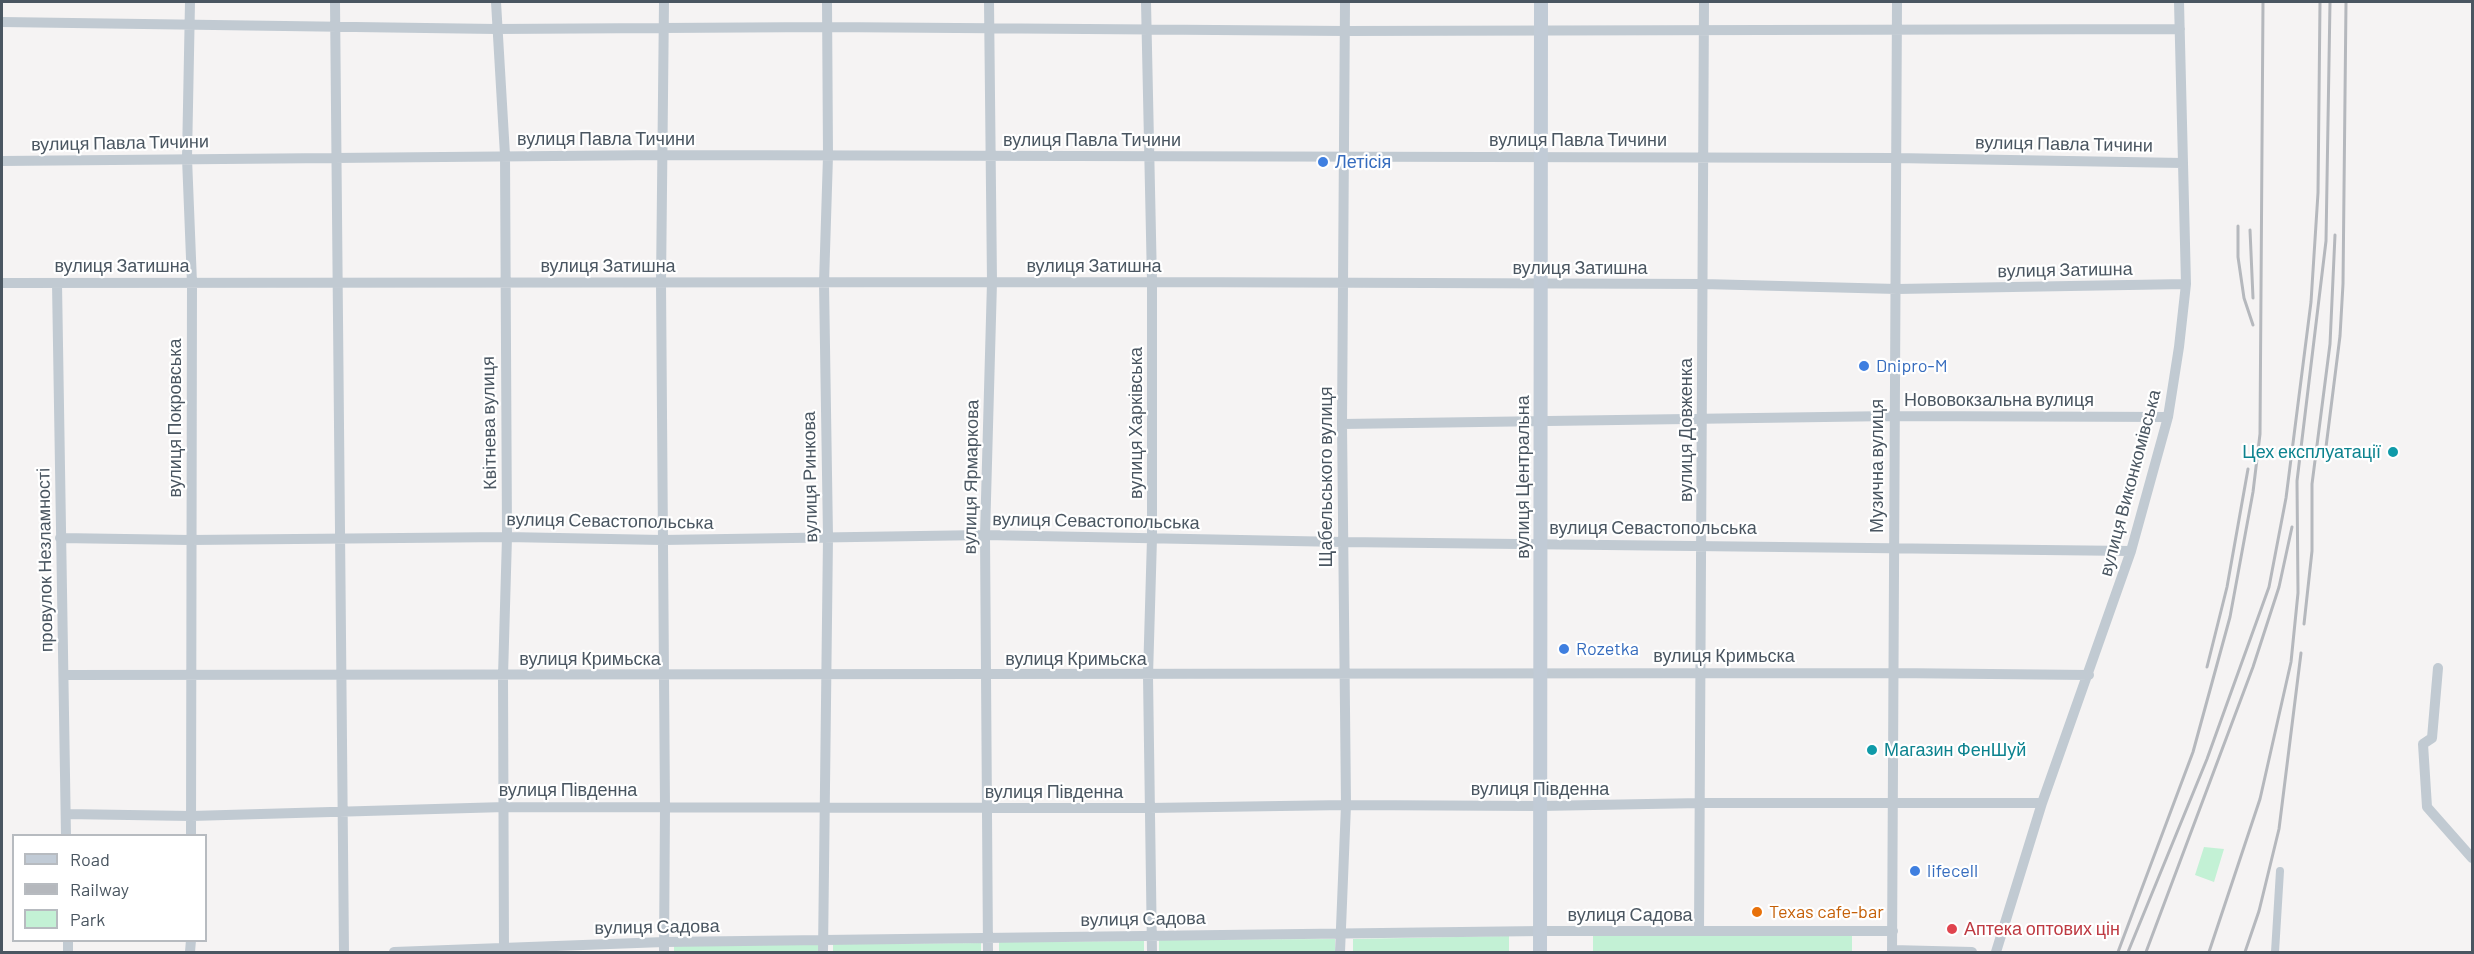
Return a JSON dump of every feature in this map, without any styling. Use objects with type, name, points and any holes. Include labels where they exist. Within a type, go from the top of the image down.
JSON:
[{"type":"main road","name":"вулиця Центральна","points":[[1540,952],[1541,2]]},
{"type":"street","name":"вулиця Покровська","points":[[190,2],[187,158],[192,283],[191,834]]},
{"type":"street","points":[[335,2],[345,952]]},
{"type":"street","name":"Квітнева вулиця","points":[[496,2],[505,155],[507,537],[503,676],[504,950]]},
{"type":"street","points":[[664,2],[661,283],[664,947]]},
{"type":"street","name":"вулиця Ринкова","points":[[823,952],[828,537],[824,283],[828,156],[826,2]]},
{"type":"street","name":"вулиця Ярмаркова","points":[[987,952],[986,535],[992,282],[989,2]]},
{"type":"street","name":"вулиця Харківська","points":[[1146,2],[1152,282],[1152,538],[1148,676],[1152,952]]},
{"type":"street","name":"Щабельського вулиця","points":[[1340,952],[1346,805],[1342,424],[1345,2]]},
{"type":"street","name":"вулиця Довженка","points":[[1700,932],[1704,2]]},
{"type":"street","name":"Музична вулиця","points":[[1892,952],[1895,803],[1892,672],[1893,416],[1897,289],[1895,158],[1897,2]]},
{"type":"street","name":"вулиця Виконкомівська","points":[[1996,952],[2042,803],[2131,551],[2168,417],[2186,284],[2179,2]]},
{"type":"street","points":[[2,21],[496,29],[827,27],[1345,31],[2180,29]]},
{"type":"street","name":"вулиця Павла Тичини","points":[[2,161],[664,155],[1540,156],[1895,158],[2183,163]]},
{"type":"street","name":"вулиця Затишна","points":[[2,283],[1152,282],[1703,284],[1897,289],[2186,284]]},
{"type":"street","name":"провулок Незламності","points":[[57,283],[66,834]]},
{"type":"street","name":"Нововокзальна вулиця","points":[[1342,424],[1893,416],[2168,417]]},
{"type":"street","name":"вулиця Севастопольська","points":[[60,538],[190,540],[507,537],[662,540],[986,535],[1343,542],[1702,544],[2131,551]]},
{"type":"street","points":[[2438,668],[2432,738],[2423,744],[2427,807],[2472,858]]},
{"type":"street","name":"вулиця Кримьска","points":[[64,675],[1148,676],[1892,672],[2089,675]]},
{"type":"street","name":"вулиця Південна","points":[[66,814],[191,816],[505,807],[1149,808],[1346,805],[1540,806],[1701,802],[2042,803]]},
{"type":"street","points":[[2275,952],[2280,871]]},
{"type":"street","name":"вулиця Садова","points":[[394,952],[664,947],[823,940],[1152,935],[1541,931],[1893,931]]},
{"type":"street","points":[[1892,952],[1972,952]]},
{"type":"green space","points":[[2204,847],[2224,849],[2214,882],[2195,875]]},
{"type":"green space","points":[[1593,935],[1852,936],[1852,951],[1593,952]]},
{"type":"green space","points":[[1509,936],[1509,951],[1353,952],[1353,939]]},
{"type":"green space","points":[[1335,939],[1335,952],[1159,952],[1159,940]]},
{"type":"green space","points":[[1144,941],[1144,952],[999,952],[999,942]]},
{"type":"green space","points":[[981,943],[981,952],[833,952],[833,944]]},
{"type":"green space","points":[[819,944],[819,952],[674,952],[674,946]]},
{"type":"railway","points":[[2118,952],[2193,752],[2230,617],[2253,492],[2260,434],[2263,2]]},
{"type":"railway","points":[[2128,952],[2207,759],[2269,587],[2286,498],[2311,302],[2318,193],[2320,2]]},
{"type":"railway","points":[[2209,952],[2260,799],[2291,662],[2298,593],[2297,481],[2326,241],[2330,2]]},
{"type":"railway","points":[[2326,447],[2340,336],[2343,284],[2346,2]]},
{"type":"railway","points":[[2238,226],[2238,257],[2244,298],[2253,325]]},
{"type":"railway","points":[[2250,230],[2253,298]]},
{"type":"railway","points":[[2304,624],[2312,551],[2312,484],[2330,344],[2335,235]]},
{"type":"railway","points":[[2207,667],[2227,587],[2248,469]]},
{"type":"railway","points":[[2146,952],[2253,667],[2279,587],[2292,527]]},
{"type":"railway","points":[[2245,952],[2259,911],[2279,829],[2301,653]]},
{"type":"place","name":"Летісія","points":[[1323,162]]},
{"type":"place","name":"Dnipro-M","points":[[1864,366]]},
{"type":"place","name":"Цех експлуатації","points":[[2393,452]]},
{"type":"place","name":"Rozetka","points":[[1564,649]]},
{"type":"place","name":"Магазин ФенШуй","points":[[1872,750]]},
{"type":"place","name":"lifecell","points":[[1915,871]]},
{"type":"place","name":"Texas cafe-bar","points":[[1757,912]]},
{"type":"place","name":"Аптека оптових цін","points":[[1952,929]]}]
